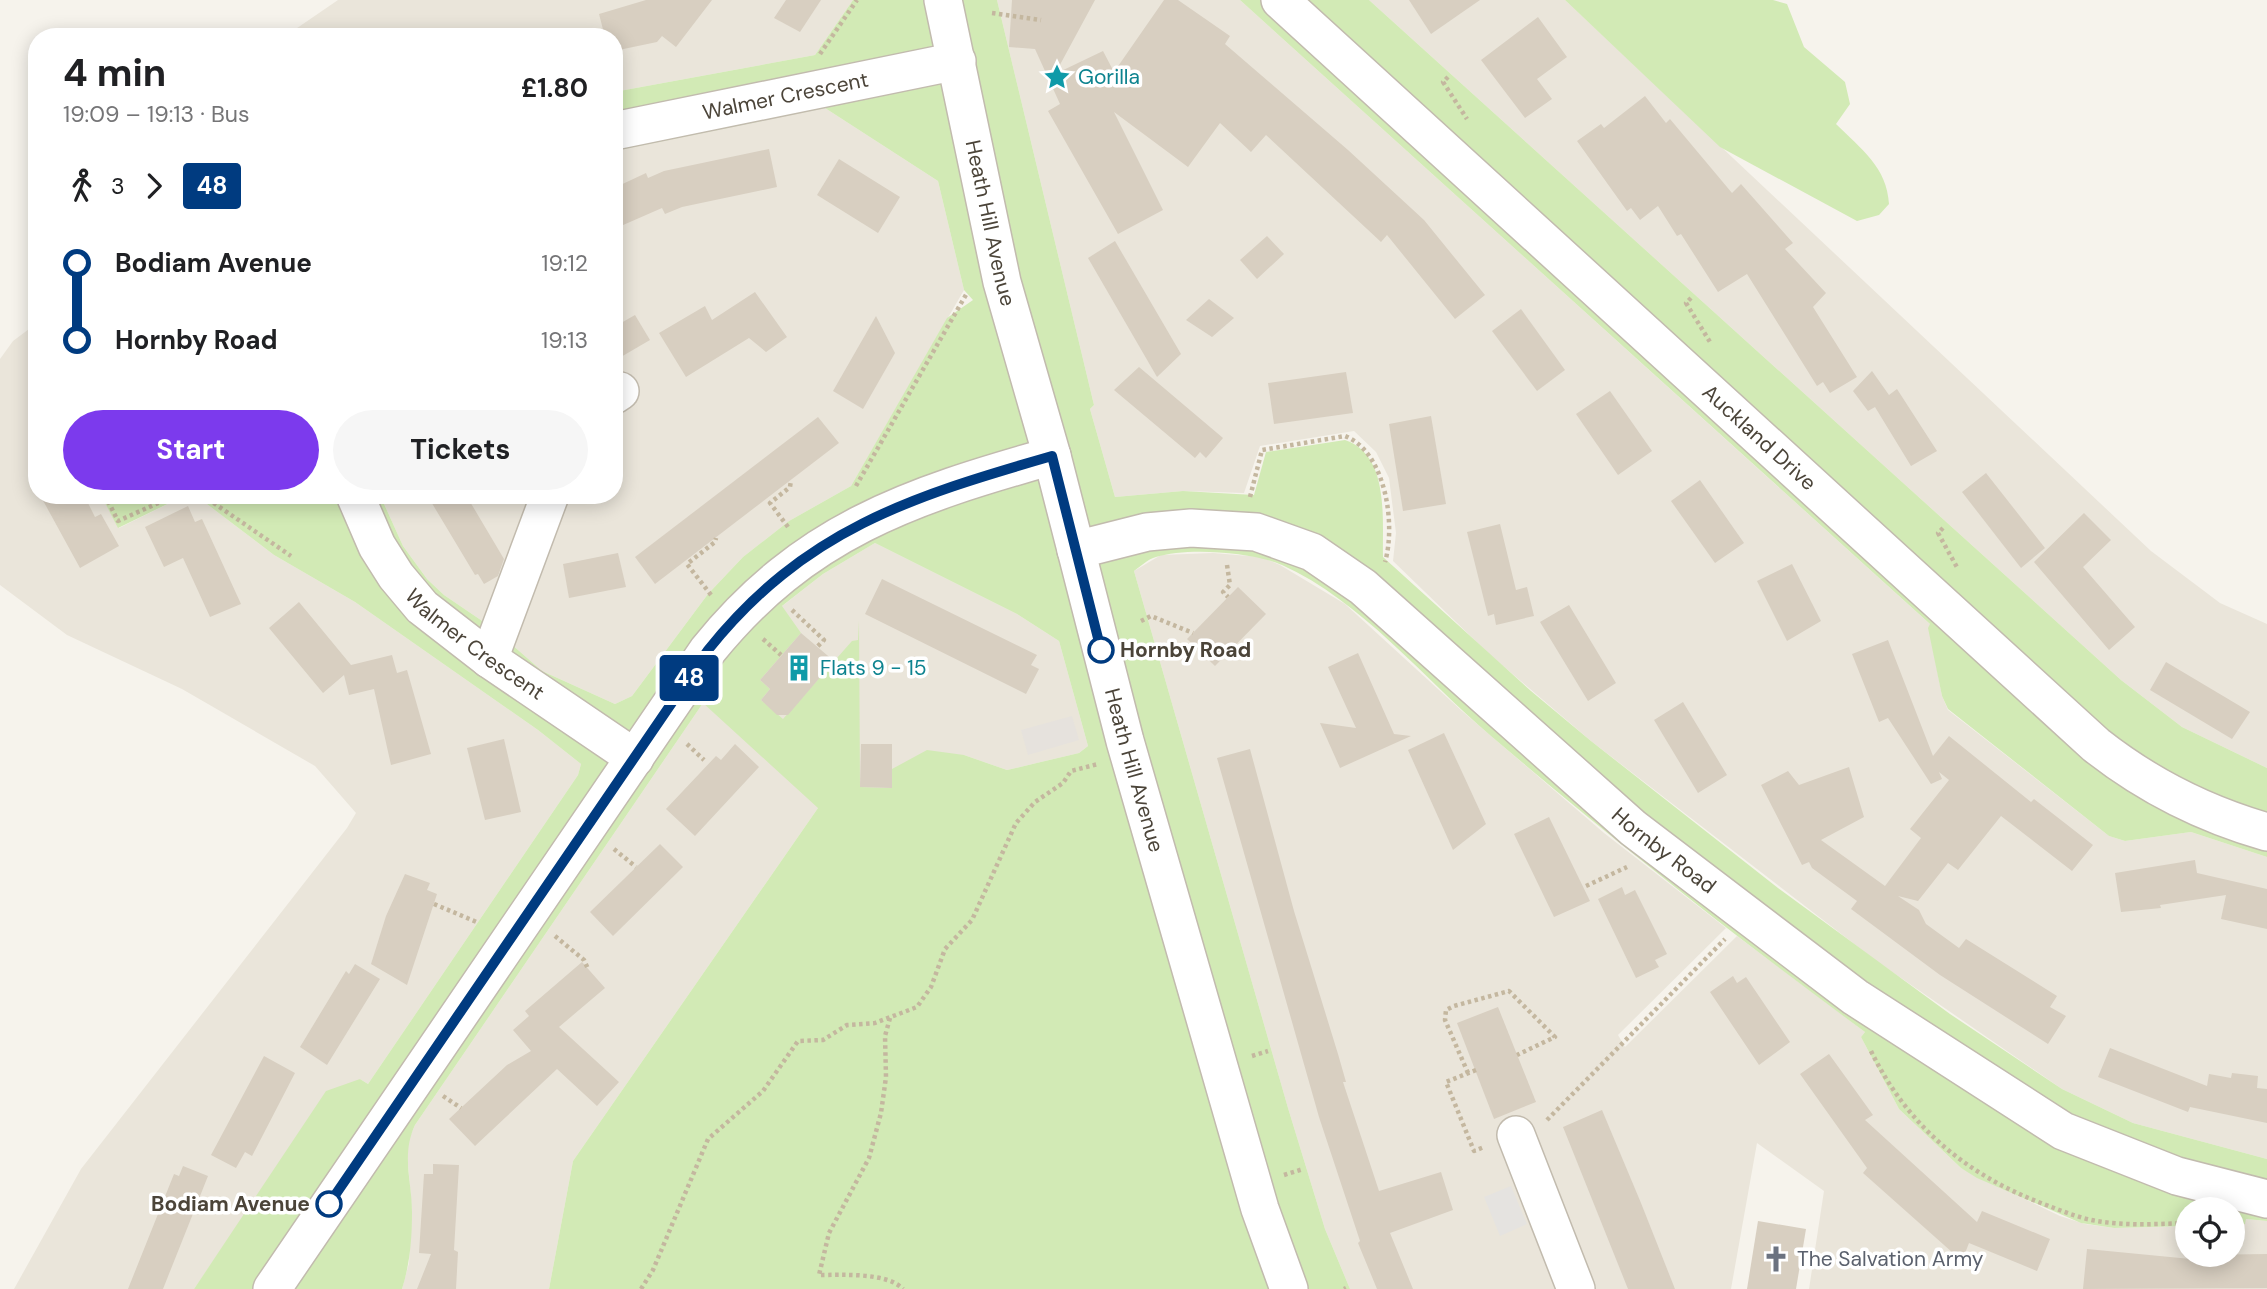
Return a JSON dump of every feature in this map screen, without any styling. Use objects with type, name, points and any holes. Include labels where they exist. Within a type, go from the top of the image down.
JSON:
[{"type":"street","name":"Heath Hill Avenue","points":[[943,0],[1002,282],[1052,456],[1129,755],[1259,1209],[1289,1289]]},
{"type":"street","name":"Auckland Drive","points":[[1280,0],[2096,745],[2146,782],[2200,810],[2267,832]]},
{"type":"street","name":"Walmer Crescent","points":[[623,129],[957,61]]},
{"type":"street","points":[[272,1289],[727,626],[774,579],[797,561],[854,526],[910,501],[1052,456]]},
{"type":"street","name":"Walmer Crescent","points":[[359,504],[373,537],[400,582],[422,607],[489,659],[635,758]]},
{"type":"street","points":[[489,659],[547,504]]},
{"type":"street","name":"Hornby Road","points":[[1076,550],[1147,532],[1191,528],[1256,533],[1312,552],[1363,587],[1588,791],[1855,997],[2063,1131],[2177,1177],[2267,1199]]},
{"type":"street","points":[[1516,1135],[1576,1289]]},
{"type":"path","points":[[815,61],[857,0]]},
{"type":"path","points":[[992,13],[1041,20]]},
{"type":"path","points":[[1448,77],[1443,82],[1472,128]]},
{"type":"path","points":[[856,486],[968,292]]},
{"type":"path","points":[[1690,298],[1686,303],[1714,348]]},
{"type":"path","points":[[1250,497],[1262,450],[1345,436],[1352,439],[1367,450],[1380,472],[1387,521],[1387,560],[1382,565]]},
{"type":"path","points":[[788,527],[770,503],[790,487],[791,480]]},
{"type":"path","points":[[110,504],[118,521],[156,504]]},
{"type":"path","points":[[215,504],[291,556]]},
{"type":"path","points":[[1943,528],[1938,533],[1964,579]]},
{"type":"path","points":[[711,596],[687,564],[715,542],[716,538]]},
{"type":"path","points":[[1226,560],[1230,585],[1223,592],[1228,597]]},
{"type":"path","points":[[790,608],[824,640],[817,647]]},
{"type":"path","points":[[1142,621],[1151,617],[1193,633]]},
{"type":"path","points":[[762,638],[781,655]]},
{"type":"path","points":[[685,742],[704,760]]},
{"type":"path","points":[[641,1289],[653,1270],[708,1139],[763,1091],[798,1041],[823,1040],[846,1026],[875,1023],[917,1007],[931,987],[945,949],[972,920],[1016,823],[1063,783],[1071,771],[1129,755]]},
{"type":"path","points":[[611,846],[636,867]]},
{"type":"path","points":[[1586,886],[1639,861]]},
{"type":"path","points":[[434,904],[483,924]]},
{"type":"path","points":[[1476,1070],[1446,1082],[1474,1151],[1546,1120],[1747,915]]},
{"type":"path","points":[[553,935],[584,960],[588,969]]},
{"type":"path","points":[[1468,1073],[1445,1020],[1446,1010],[1454,1006],[1509,991],[1555,1037],[1517,1055]]},
{"type":"path","points":[[890,1017],[885,1036],[886,1077],[881,1113],[869,1158],[829,1233],[819,1275],[866,1274],[898,1283],[904,1289]]},
{"type":"path","points":[[1866,1040],[1904,1108],[1958,1161],[1980,1175],[2027,1198],[2079,1217],[2125,1224],[2175,1223]]},
{"type":"shaded area","points":[[338,0],[853,0],[815,55],[623,90],[623,28],[297,28]]},
{"type":"shaded area","points":[[997,0],[1240,0],[1931,625],[1929,628],[1942,696],[1948,710],[2109,836],[2125,841],[2191,832],[2267,857],[2267,1159],[2133,1123],[2062,1089],[1875,960],[1591,741],[1488,653],[1393,561],[1396,533],[1389,478],[1376,452],[1354,431],[1260,446],[1244,493],[1183,491],[1115,497],[1090,409],[1094,405]]},
{"type":"shaded area","points":[[1369,0],[1565,0],[2151,551],[2220,603],[2267,624],[2267,768],[2182,727],[2121,680]]},
{"type":"shaded area","points":[[825,108],[938,181],[964,290],[851,486],[789,521],[743,557],[708,594],[632,696],[615,704],[542,671],[494,629],[444,595],[427,579],[403,546],[384,504],[623,504],[623,149]]},
{"type":"shaded area","points":[[28,330],[28,504],[106,504],[119,528],[168,504],[207,504],[274,555],[355,602],[538,730],[581,764],[578,775],[368,1084],[360,1079],[226,1242],[194,1289],[14,1289],[81,1169],[356,813],[315,766],[182,689],[67,635],[0,585],[0,359],[13,341]]},
{"type":"shaded area","points":[[875,543],[1017,614],[1059,641],[1088,746],[1079,753],[1007,770],[964,755],[892,788],[818,808],[573,1161],[549,1289],[402,1289],[409,1263],[412,1210],[407,1153],[408,1141],[415,1125],[703,703],[781,607],[823,574]]},
{"type":"shaded area","points":[[1213,553],[1261,557],[1280,565],[1345,604],[1462,711],[1604,833],[1726,928],[1618,1035],[1625,1047],[1737,936],[1865,1032],[1861,1037],[1899,1109],[1961,1168],[2060,1216],[2085,1224],[2114,1228],[2175,1226],[2175,1267],[2245,1267],[2245,1219],[2267,1221],[2267,1289],[1809,1289],[1824,1191],[1757,1143],[1731,1289],[1350,1289],[1325,1229],[1288,1108],[1134,571],[1161,555]]},
{"type":"shaded area","points":[[1072,716],[1079,740],[1028,755],[1021,730]]},
{"type":"shaded area","points":[[1511,1186],[1527,1224],[1500,1236],[1484,1197]]},
{"type":"green space","points":[[853,0],[997,0],[1094,405],[1090,409],[1115,497],[1183,491],[1254,495],[1266,452],[1345,440],[1360,448],[1370,459],[1377,474],[1382,508],[1383,557],[1531,691],[1778,888],[1950,1014],[2062,1089],[2133,1123],[2267,1159],[2267,1221],[2246,1219],[2245,1224],[2245,1197],[2175,1197],[2175,1226],[2114,1228],[2081,1223],[1977,1178],[1961,1168],[1899,1109],[1861,1037],[1865,1032],[1722,924],[1582,812],[1466,714],[1366,620],[1311,580],[1282,565],[1238,554],[1185,552],[1153,558],[1134,571],[1288,1108],[1325,1229],[1350,1289],[549,1289],[573,1161],[818,808],[703,703],[415,1125],[408,1158],[411,1241],[402,1289],[194,1289],[326,1091],[360,1079],[368,1084],[578,775],[581,764],[538,730],[355,602],[274,555],[207,504],[384,504],[403,546],[427,579],[444,595],[494,629],[542,671],[615,704],[632,696],[708,594],[743,557],[789,521],[851,486],[947,318],[973,300],[964,290],[938,181],[825,108],[623,149],[623,90],[815,55]],"holes":[[[875,543],[1017,614],[1059,641],[1088,746],[1079,753],[1007,770],[964,755],[927,750],[892,769],[892,788],[860,787],[859,621],[858,640],[852,641],[783,719],[761,700],[770,689],[760,680],[801,633],[782,606],[823,574]]]},
{"type":"green space","points":[[1240,0],[1369,0],[2121,680],[2182,727],[2267,768],[2267,857],[2191,832],[2125,841],[2109,836],[1948,709],[1942,696],[1928,628],[1930,624]]},
{"type":"green space","points":[[1565,0],[1773,0],[1787,4],[1804,47],[1845,82],[1850,104],[1836,124],[1878,169],[1889,204],[1879,215],[1857,221],[1720,147]]},
{"type":"green space","points":[[106,504],[167,504],[118,528]]},
{"type":"building","points":[[646,0],[712,0],[676,47],[662,36],[657,42],[623,49],[623,28],[603,28],[599,14]]},
{"type":"building","points":[[786,0],[821,0],[800,32],[774,18]]},
{"type":"building","points":[[1012,0],[1095,0],[1055,74],[1103,51],[1114,72],[1164,0],[1178,0],[1230,36],[1225,44],[1424,220],[1485,295],[1455,319],[1387,235],[1381,242],[1266,135],[1251,152],[1220,123],[1188,167],[1114,112],[1163,210],[1118,234],[1048,111],[1060,104],[1035,49],[1009,47]]},
{"type":"building","points":[[1409,0],[1480,0],[1431,34]]},
{"type":"building","points":[[1538,17],[1567,57],[1537,79],[1552,99],[1525,118],[1481,60]]},
{"type":"building","points":[[1645,96],[1666,123],[1670,119],[1732,193],[1741,184],[1793,243],[1785,249],[1826,293],[1813,307],[1857,377],[1830,393],[1823,382],[1817,386],[1747,274],[1718,292],[1681,234],[1677,236],[1658,206],[1640,220],[1631,208],[1627,211],[1577,141],[1601,124],[1604,128]]},
{"type":"building","points":[[769,149],[777,187],[682,207],[665,214],[662,208],[623,225],[623,184],[646,173],[648,178],[664,171]]},
{"type":"building","points":[[839,159],[900,197],[878,233],[817,195]]},
{"type":"building","points":[[1267,236],[1284,254],[1257,279],[1240,260]]},
{"type":"building","points":[[1115,241],[1181,354],[1157,377],[1088,258]]},
{"type":"building","points":[[755,292],[787,337],[766,352],[749,338],[686,377],[659,333],[705,306],[712,320]]},
{"type":"building","points":[[1209,299],[1234,318],[1212,337],[1186,320]]},
{"type":"building","points":[[1521,309],[1565,370],[1537,391],[1492,331]]},
{"type":"building","points":[[635,315],[650,340],[623,356],[623,322]]},
{"type":"building","points":[[876,316],[895,353],[863,409],[833,391]]},
{"type":"building","points":[[1139,367],[1223,438],[1206,458],[1200,452],[1195,458],[1114,390]]},
{"type":"building","points":[[1872,371],[1889,395],[1897,389],[1937,451],[1911,466],[1875,407],[1868,411],[1853,391]]},
{"type":"building","points":[[1346,372],[1353,413],[1274,424],[1268,383]]},
{"type":"building","points":[[1610,391],[1652,451],[1618,475],[1576,414]]},
{"type":"building","points":[[1431,416],[1446,504],[1403,511],[1389,424]]},
{"type":"building","points":[[818,417],[839,443],[655,584],[635,557]]},
{"type":"building","points":[[1986,473],[2045,548],[2021,568],[1962,492]]},
{"type":"building","points":[[1700,480],[1744,543],[1715,563],[1671,501]]},
{"type":"building","points":[[45,504],[88,504],[95,517],[101,514],[119,546],[80,568]]},
{"type":"building","points":[[432,504],[471,504],[504,559],[498,576],[484,584],[478,574],[475,575]]},
{"type":"building","points":[[188,506],[195,522],[202,519],[241,604],[210,617],[183,558],[164,567],[145,527]]},
{"type":"building","points":[[2084,513],[2111,540],[2083,567],[2135,627],[2109,650],[2034,562]]},
{"type":"building","points":[[1500,524],[1516,590],[1527,587],[1534,616],[1496,625],[1494,614],[1488,616],[1467,532]]},
{"type":"building","points":[[618,553],[626,587],[569,598],[563,564]]},
{"type":"building","points":[[1792,564],[1821,621],[1787,641],[1757,581]]},
{"type":"building","points":[[882,579],[1037,655],[1031,665],[1039,669],[1026,694],[865,614]]},
{"type":"building","points":[[1238,587],[1266,614],[1215,666],[1187,639]]},
{"type":"building","points":[[299,602],[351,665],[392,655],[397,673],[407,670],[431,754],[391,765],[374,689],[349,695],[344,675],[323,693],[269,628]]},
{"type":"building","points":[[1569,605],[1616,683],[1588,701],[1540,622]]},
{"type":"building","name":"Flats 9 - 15","points":[[801,633],[834,661],[788,715],[777,715],[761,700],[770,689],[760,680]]},
{"type":"building","points":[[1888,640],[1933,756],[1949,736],[2031,802],[2034,799],[2093,845],[2072,871],[2001,816],[1958,870],[1948,863],[1918,901],[1898,896],[1919,910],[1926,924],[1959,948],[1966,939],[2057,996],[2050,1007],[2066,1016],[2048,1044],[1940,975],[1851,909],[1857,901],[1812,868],[1809,862],[1802,865],[1761,785],[1788,771],[1799,785],[1849,767],[1864,817],[1821,840],[1885,886],[1921,838],[1910,829],[1949,780],[1939,772],[1942,779],[1931,784],[1888,718],[1879,722],[1852,654]]},
{"type":"building","points":[[1358,653],[1394,734],[1411,736],[1340,768],[1320,723],[1356,728],[1328,667]]},
{"type":"building","points":[[2166,662],[2250,712],[2232,739],[2150,690]]},
{"type":"building","points":[[1683,702],[1727,775],[1698,793],[1654,720]]},
{"type":"building","points":[[1444,733],[1486,824],[1453,850],[1408,750]]},
{"type":"building","points":[[504,739],[521,812],[485,820],[467,748]]},
{"type":"building","points":[[735,744],[759,767],[695,836],[666,809],[716,756],[721,760]]},
{"type":"building","points":[[861,744],[892,744],[892,788],[860,787]]},
{"type":"building","points":[[1250,749],[1294,911],[1346,1082],[1343,1082],[1379,1191],[1441,1172],[1453,1210],[1390,1233],[1413,1289],[1377,1289],[1358,1243],[1360,1241],[1319,1117],[1217,758]]},
{"type":"building","points":[[1549,817],[1590,901],[1554,917],[1514,834]]},
{"type":"building","points":[[660,844],[683,867],[613,936],[590,912]]},
{"type":"building","points":[[2195,860],[2197,873],[2267,889],[2267,929],[2221,919],[2226,895],[2160,905],[2161,908],[2121,912],[2115,873]]},
{"type":"building","points":[[405,874],[430,883],[427,890],[437,894],[407,985],[371,964],[386,916]]},
{"type":"building","points":[[1622,887],[1625,895],[1635,890],[1667,954],[1655,960],[1659,967],[1636,978],[1598,899]]},
{"type":"building","points":[[582,962],[605,988],[559,1027],[619,1082],[597,1106],[557,1069],[475,1146],[449,1119],[507,1065],[531,1051],[513,1030],[529,1016],[525,1011]]},
{"type":"building","points":[[355,964],[380,979],[327,1065],[300,1047],[346,971],[349,974]]},
{"type":"building","points":[[1733,976],[1737,983],[1746,977],[1790,1042],[1759,1065],[1710,992]]},
{"type":"building","points":[[1498,1007],[1536,1102],[1494,1119],[1457,1023]]},
{"type":"building","points":[[2110,1048],[2207,1086],[2209,1074],[2231,1078],[2232,1073],[2258,1076],[2257,1088],[2267,1089],[2267,1123],[2190,1107],[2188,1112],[2098,1077]]},
{"type":"building","points":[[1829,1054],[1873,1115],[1865,1120],[1977,1222],[1982,1211],[2050,1239],[2037,1271],[1969,1243],[1962,1261],[1863,1173],[1867,1168],[1800,1074]]},
{"type":"building","points":[[264,1056],[295,1073],[252,1156],[245,1152],[236,1168],[211,1155]]},
{"type":"building","points":[[1602,1110],[1675,1289],[1628,1289],[1563,1127]]},
{"type":"building","points":[[433,1164],[459,1165],[454,1250],[458,1252],[456,1289],[417,1289],[431,1254],[419,1253],[424,1174],[433,1174]]},
{"type":"building","points":[[183,1166],[208,1176],[163,1289],[128,1289],[174,1174],[179,1176]]},
{"type":"building","name":"The Salvation Army","points":[[1758,1221],[1806,1229],[1796,1289],[1747,1289]]},
{"type":"building","points":[[2087,1249],[2175,1257],[2175,1267],[2245,1267],[2245,1254],[2267,1254],[2267,1288],[2083,1289]]},
{"type":"bus line","name":"48","points":[[329,1204],[708,650],[740,612],[797,561],[854,526],[910,501],[958,483],[1052,456],[1101,650]]},
{"type":"place","name":"Gorilla","points":[[1057,77]]},
{"type":"place","name":"Hornby Road","points":[[1101,650]]},
{"type":"place","name":"Flats 9 - 15","points":[[799,668]]},
{"type":"place","name":"Bodiam Avenue","points":[[329,1204]]},
{"type":"place","name":"The Salvation Army","points":[[1776,1259]]}]
